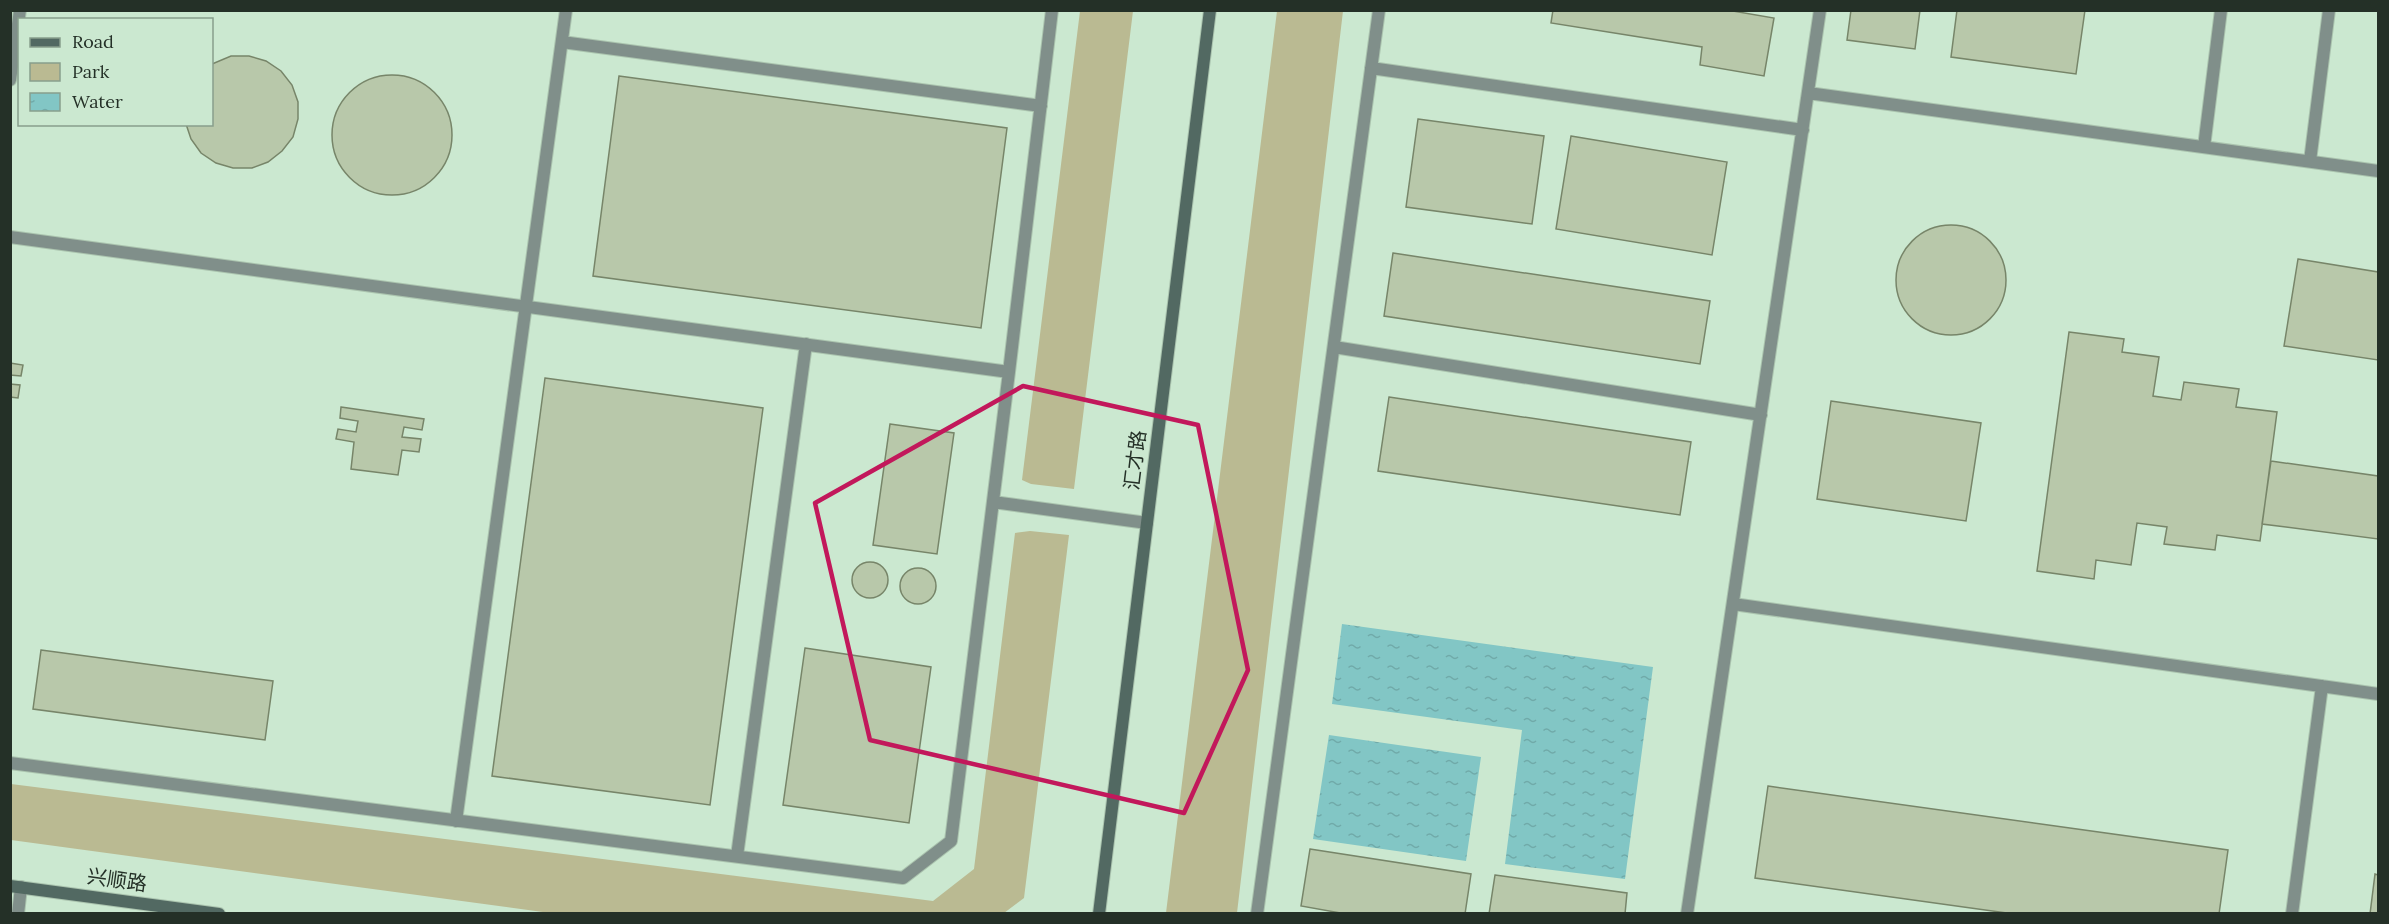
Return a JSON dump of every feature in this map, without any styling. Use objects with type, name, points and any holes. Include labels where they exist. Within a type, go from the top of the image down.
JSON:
[{"type":"main road","name":"汇才路","points":[[1100,914],[1210,10]]},
{"type":"main road","name":"兴顺路","points":[[16,887],[219,914]]},
{"type":"lane","points":[[456,820],[566,10]]},
{"type":"lane","points":[[10,763],[903,878],[951,841],[1052,10]]},
{"type":"lane","points":[[1257,914],[1379,10]]},
{"type":"lane","points":[[1687,914],[1820,10]]},
{"type":"lane","points":[[2204,147],[2221,10]]},
{"type":"lane","points":[[2310,161],[2329,10]]},
{"type":"lane","points":[[10,80],[18,24]]},
{"type":"lane","points":[[562,42],[1041,106]]},
{"type":"lane","points":[[1371,68],[1803,130]]},
{"type":"lane","points":[[1808,93],[2379,171]]},
{"type":"lane","points":[[10,237],[1009,372]]},
{"type":"lane","points":[[737,856],[806,344]]},
{"type":"lane","points":[[1334,347],[1761,415]]},
{"type":"lane","points":[[993,502],[1147,523]]},
{"type":"lane","points":[[1733,604],[2379,694]]},
{"type":"lane","points":[[2292,914],[2322,686]]},
{"type":"lane","points":[[16,887],[18,914]]},
{"type":"highlighted area","points":[[1023,386],[1198,425],[1248,670],[1184,813],[870,740],[815,503]]},
{"type":"green space","points":[[1080,11],[1133,11],[1074,489],[1031,484],[1022,480]]},
{"type":"green space","points":[[1277,11],[1343,11],[1237,913],[1166,913]]},
{"type":"green space","points":[[1030,531],[1069,535],[1024,898],[1004,913],[550,913],[11,840],[11,784],[933,901],[974,869],[1015,533]]},
{"type":"water","points":[[1342,624],[1653,667],[1625,879],[1505,864],[1522,730],[1332,704]]},
{"type":"water","points":[[1329,735],[1481,757],[1466,861],[1313,839]]},
{"type":"building","points":[[1553,10],[1727,10],[1774,18],[1764,76],[1700,65],[1702,47],[1551,23]]},
{"type":"building","points":[[1851,10],[1920,10],[1915,49],[1847,40]]},
{"type":"building","points":[[1957,10],[2085,10],[2076,74],[1951,57]]},
{"type":"building","points":[[231,56],[249,56],[266,61],[281,71],[292,85],[298,102],[298,119],[293,137],[282,151],[268,162],[252,168],[233,168],[216,163],[201,153],[191,139],[187,126],[213,126],[213,64]]},
{"type":"building","points":[[392,75],[415,79],[435,92],[448,112],[452,135],[448,158],[435,178],[415,191],[392,195],[369,191],[349,178],[336,158],[332,135],[336,112],[349,92],[369,79]]},
{"type":"building","points":[[619,76],[1007,128],[981,328],[593,276]]},
{"type":"building","points":[[1418,119],[1544,136],[1532,224],[1406,207]]},
{"type":"building","points":[[1571,136],[1727,162],[1712,255],[1556,229]]},
{"type":"building","points":[[1951,225],[1972,229],[1990,241],[2002,259],[2006,280],[2002,301],[1990,319],[1972,331],[1951,335],[1930,331],[1912,319],[1900,301],[1896,280],[1900,259],[1912,241],[1930,229]]},
{"type":"building","points":[[1393,253],[1710,301],[1700,364],[1384,316]]},
{"type":"building","points":[[2298,259],[2378,272],[2378,360],[2284,346]]},
{"type":"building","points":[[2069,332],[2124,339],[2122,352],[2159,357],[2153,396],[2181,400],[2184,382],[2239,389],[2236,407],[2277,412],[2260,541],[2217,535],[2215,550],[2164,544],[2167,527],[2137,523],[2131,565],[2096,560],[2094,579],[2037,571]]},
{"type":"building","points":[[10,363],[23,365],[21,376],[10,375]]},
{"type":"building","points":[[545,378],[763,408],[710,805],[492,776]]},
{"type":"building","points":[[10,384],[20,385],[18,398],[10,397]]},
{"type":"building","points":[[1389,397],[1691,442],[1680,515],[1378,471]]},
{"type":"building","points":[[1831,401],[1981,423],[1966,521],[1817,499]]},
{"type":"building","points":[[341,407],[424,419],[422,430],[404,427],[402,437],[421,439],[419,452],[402,450],[398,475],[351,469],[354,442],[336,439],[338,429],[356,432],[358,421],[340,418]]},
{"type":"building","points":[[890,424],[954,433],[937,554],[873,545]]},
{"type":"building","points":[[2271,461],[2378,476],[2378,539],[2262,524]]},
{"type":"building","points":[[870,562],[882,568],[888,580],[882,592],[870,598],[858,592],[852,580],[858,568]]},
{"type":"building","points":[[918,568],[931,573],[936,586],[931,599],[918,604],[905,599],[900,586],[905,573]]},
{"type":"building","points":[[805,648],[931,667],[909,823],[783,805]]},
{"type":"building","points":[[41,650],[273,681],[265,740],[33,709]]},
{"type":"building","points":[[1768,786],[2228,850],[2219,914],[2014,914],[1755,878]]},
{"type":"building","points":[[1310,849],[1471,874],[1465,914],[1346,914],[1301,906]]},
{"type":"building","points":[[2375,874],[2378,875],[2378,914],[2370,914]]},
{"type":"building","points":[[1495,875],[1627,893],[1625,914],[1489,914]]}]
